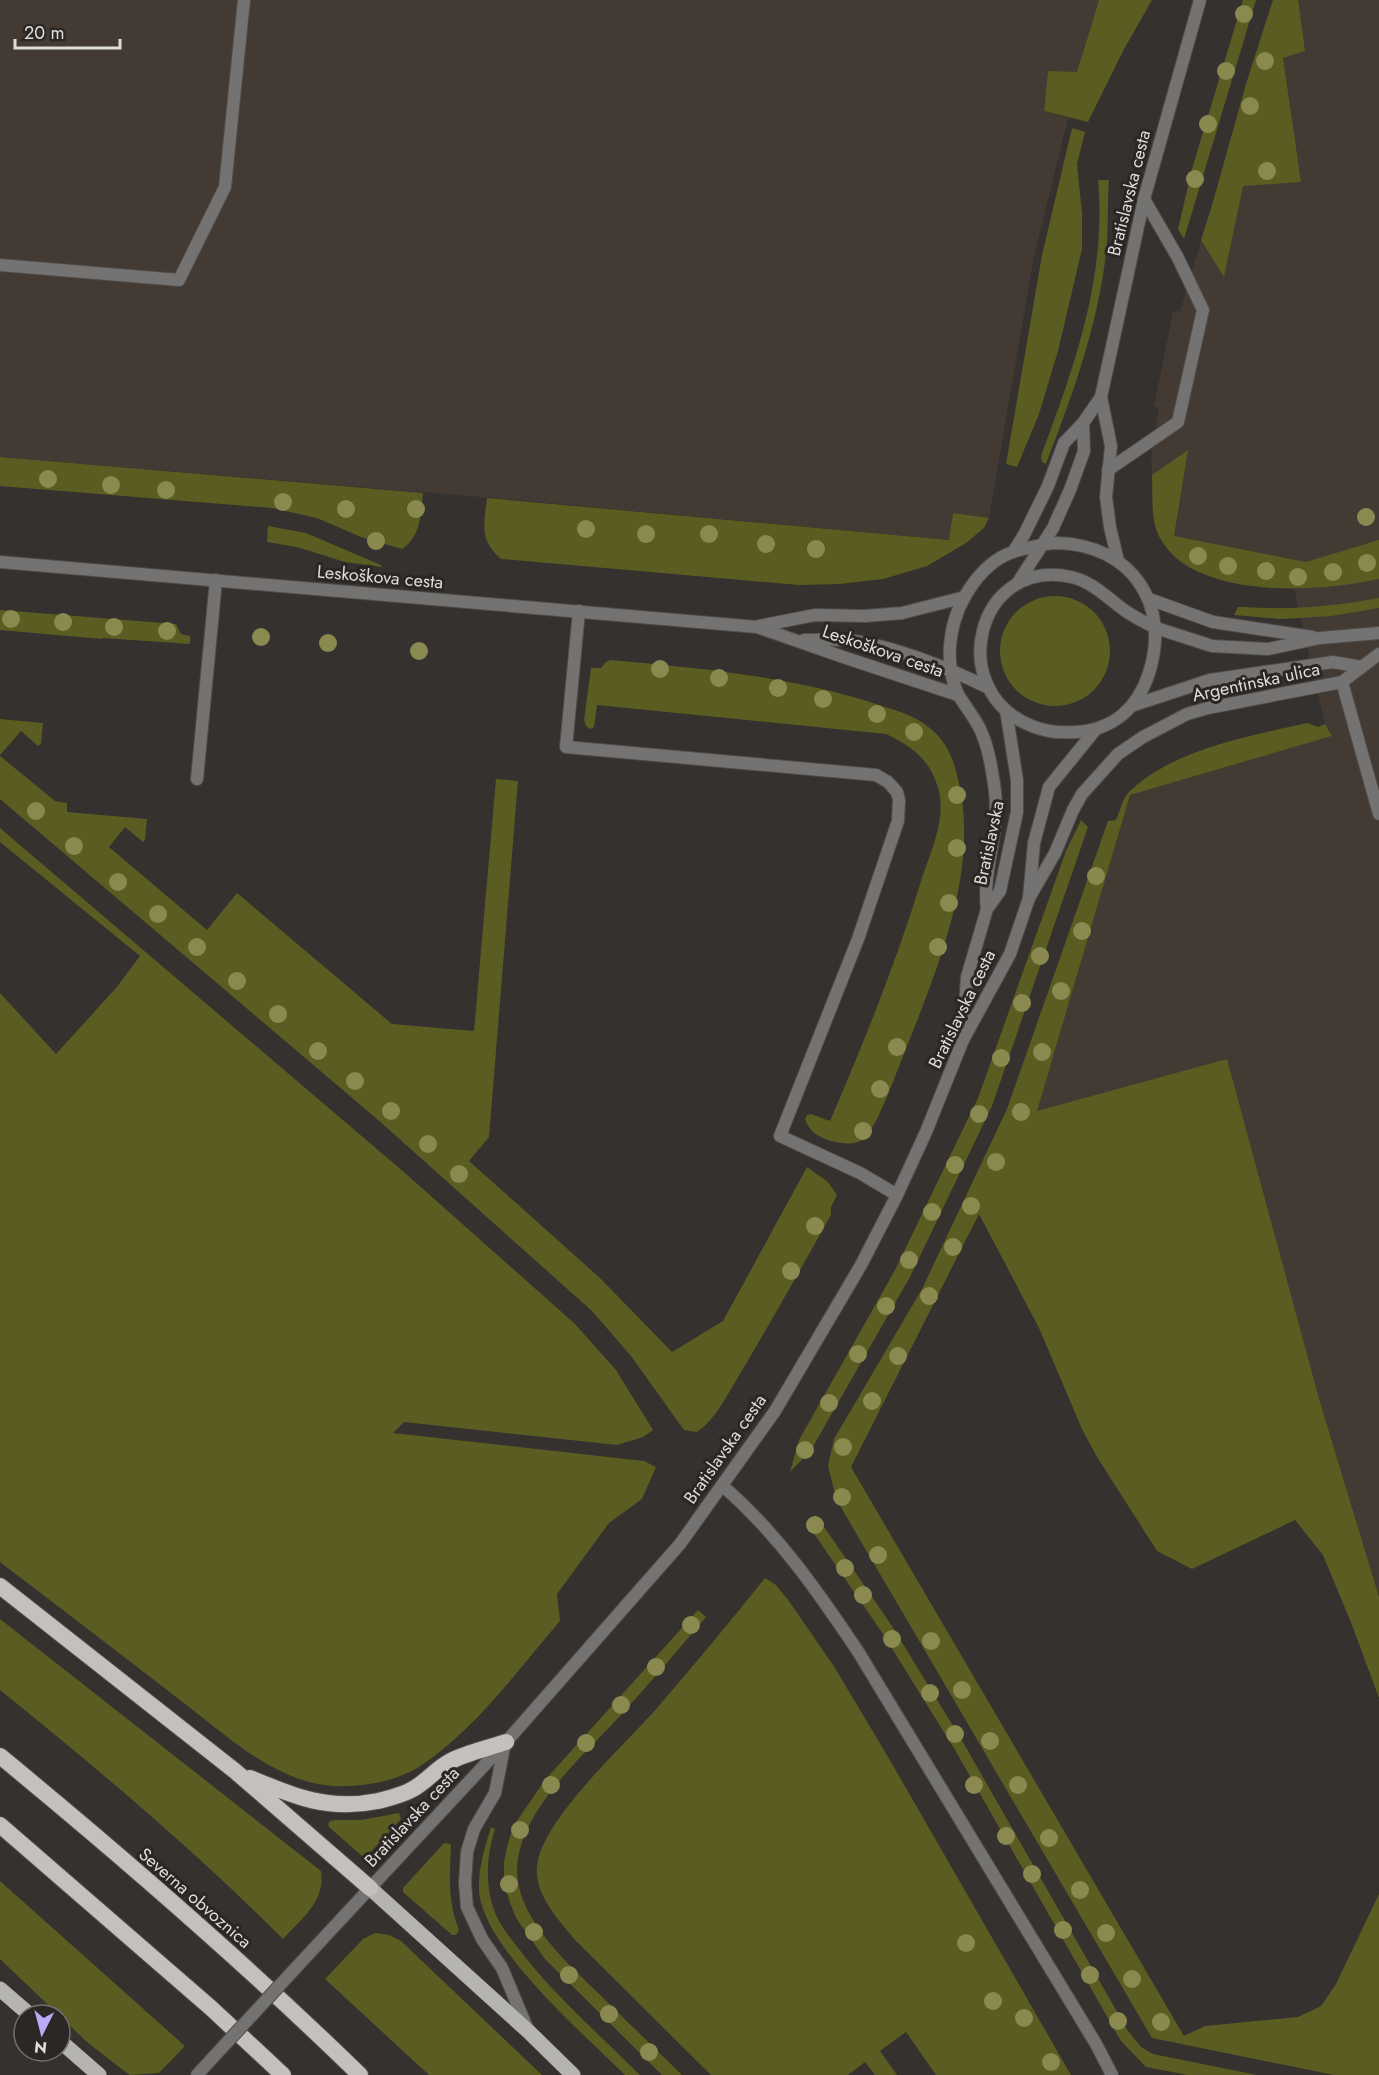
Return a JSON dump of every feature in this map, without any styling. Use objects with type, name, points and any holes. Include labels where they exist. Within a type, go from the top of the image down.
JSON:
[{"type":"highway","points":[[0,1586],[235,1771],[370,1888]]},
{"type":"highway","points":[[235,1771],[301,1798],[326,1804],[357,1805],[411,1791],[449,1762],[506,1742]]},
{"type":"highway","name":"Severna obvoznica","points":[[0,1756],[69,1812],[234,1957],[360,2075]]},
{"type":"highway","points":[[0,1825],[211,2008],[283,2075]]},
{"type":"main road","points":[[370,1888],[528,2031],[573,2075]]},
{"type":"main road","points":[[0,1989],[16,2003]]},
{"type":"main road","points":[[72,2051],[99,2075]]},
{"type":"street","points":[[0,265],[179,280],[225,186],[244,0]]},
{"type":"street","name":"Bratislavska cesta","points":[[1014,551],[1048,486],[1064,443],[1083,423],[1101,397],[1144,199],[1200,0]]},
{"type":"street","points":[[1108,470],[1178,422],[1203,310],[1178,258],[1144,199]]},
{"type":"street","name":"Bratislavska cesta","points":[[1101,397],[1111,446],[1106,497],[1118,561]]},
{"type":"street","points":[[1014,551],[1043,544],[1058,543],[1088,548],[1118,561],[1138,580],[1149,598],[1156,628],[1152,663],[1142,692],[1134,705],[1110,723],[1080,732],[1048,731],[1022,722],[995,699],[982,675],[980,661],[982,629],[988,614],[995,603],[1016,585],[1043,544],[1070,490],[1084,451],[1083,423]]},
{"type":"street","name":"Bratislavska","points":[[987,909],[984,890],[996,820],[993,776],[983,737],[958,695],[949,654],[952,631],[964,597],[986,569],[1014,551]]},
{"type":"street","name":"Leskoškova cesta","points":[[0,562],[757,627],[958,695]]},
{"type":"street","points":[[1016,585],[1027,580],[1053,576],[1088,582],[1129,614],[1156,628]]},
{"type":"street","points":[[197,779],[216,580]]},
{"type":"street","name":"Leskoškova cesta","points":[[757,627],[815,615],[865,616],[902,613],[964,597]]},
{"type":"street","name":"Argentinska ulica","points":[[1149,598],[1214,622],[1320,638]]},
{"type":"street","points":[[579,611],[566,747],[876,775],[888,782],[897,792],[899,810],[892,843],[833,1003],[780,1136],[860,1173],[897,1195]]},
{"type":"street","name":"Argentinska ulica","points":[[1156,628],[1212,646],[1268,649],[1320,638],[1379,633]]},
{"type":"street","name":"Leskoškova cesta","points":[[796,640],[852,640],[898,651],[951,669],[989,688]]},
{"type":"street","name":"Argentinska ulica","points":[[1029,898],[1055,852],[1073,810],[1083,794],[1118,754],[1187,714],[1342,682],[1379,654]]},
{"type":"street","name":"Argentinska ulica","points":[[1134,705],[1210,680],[1333,662],[1362,667]]},
{"type":"street","points":[[1342,682],[1379,814]]},
{"type":"street","name":"Bratislavska","points":[[963,1040],[967,977],[987,909],[1000,891],[1017,812],[1017,780],[1006,710]]},
{"type":"street","name":"Bratislavska cesta","points":[[197,2075],[506,1742],[680,1544],[775,1411],[861,1265],[897,1195],[926,1132],[963,1040],[1010,954],[1029,898],[1034,843],[1049,787],[1096,729]]},
{"type":"street","points":[[723,1486],[768,1529],[825,1601],[1096,2044],[1112,2075]]},
{"type":"street","points":[[506,1742],[495,1793],[474,1829],[467,1852],[465,1883],[467,1907],[482,1939],[502,1968],[528,2031]]},
{"type":"shaded area","points":[[0,0],[1099,0],[1077,73],[1048,71],[1044,111],[1068,118],[1034,256],[989,518],[953,513],[949,540],[505,499],[0,457]]},
{"type":"shaded area","points":[[1099,0],[1152,0],[1123,51],[1088,122],[1044,111],[1048,71],[1077,72]]},
{"type":"shaded area","points":[[1243,0],[1256,0],[1184,239],[1178,229],[1192,169]]},
{"type":"shaded area","points":[[1273,0],[1379,0],[1379,1597],[1318,1395],[1036,1112],[1130,795],[1332,736],[1325,724],[1294,589],[1224,581],[1185,566],[1175,558],[1159,537],[1155,522],[1151,460],[1159,408],[1154,406],[1173,311],[1180,311],[1246,84]]},
{"type":"shaded area","points":[[1273,0],[1298,0],[1305,51],[1283,58],[1301,182],[1243,186],[1224,277],[1201,240]]},
{"type":"shaded area","points":[[1072,128],[1085,132],[1077,164],[1082,213],[1082,249],[1058,351],[1039,414],[1017,467],[1006,464],[1042,255]]},
{"type":"shaded area","points":[[1098,180],[1109,180],[1107,244],[1102,280],[1083,360],[1046,464],[1042,462],[1041,456],[1076,355],[1093,286],[1098,251]]},
{"type":"shaded area","points":[[1188,450],[1174,536],[1306,562],[1379,540],[1379,579],[1325,587],[1260,587],[1229,582],[1201,573],[1177,558],[1157,531],[1153,516],[1152,475]]},
{"type":"shaded area","points":[[0,457],[423,493],[422,508],[413,538],[402,549],[361,537],[317,518],[272,508],[0,486]]},
{"type":"shaded area","points":[[487,498],[949,540],[953,513],[989,518],[984,528],[966,543],[927,566],[883,579],[840,584],[799,585],[501,559],[486,538],[484,524]]},
{"type":"shaded area","points":[[268,526],[306,533],[382,567],[345,562],[297,547],[267,542]]},
{"type":"shaded area","points":[[1055,596],[1076,600],[1094,612],[1106,630],[1110,651],[1106,672],[1094,690],[1076,702],[1055,706],[1034,702],[1016,690],[1004,672],[1000,651],[1004,630],[1016,612],[1034,600]]},
{"type":"shaded area","points":[[1379,598],[1379,608],[1331,616],[1281,619],[1234,615],[1238,607],[1311,607]]},
{"type":"shaded area","points":[[0,610],[176,624],[181,634],[190,636],[190,644],[0,630]]},
{"type":"shaded area","points":[[610,660],[743,674],[809,686],[910,716],[926,725],[944,743],[954,763],[964,814],[964,850],[959,886],[951,922],[928,992],[885,1102],[868,1134],[859,1142],[843,1143],[822,1138],[812,1131],[805,1119],[811,1114],[830,1121],[901,942],[939,824],[940,800],[930,769],[925,761],[904,743],[886,734],[597,705],[594,727],[590,729],[584,720],[591,668],[601,668]]},
{"type":"shaded area","points":[[0,719],[43,723],[41,744],[38,746],[21,731],[0,755]]},
{"type":"shaded area","points":[[1307,723],[1318,727],[1325,724],[1332,736],[1130,795],[1037,1111],[1227,1059],[1318,1395],[1379,1597],[1379,1698],[1323,1555],[1295,1520],[1192,1569],[1157,1551],[1097,1457],[1082,1429],[1039,1328],[979,1214],[851,1467],[1184,2036],[1205,2026],[1298,2017],[1321,2006],[1336,1984],[1379,1894],[1379,2075],[1334,2075],[1152,2038],[846,1516],[836,1498],[828,1466],[834,1439],[922,1289],[1007,1109],[1108,821],[1116,820],[1130,791],[1168,764],[1214,746]]},
{"type":"shaded area","points":[[0,756],[55,801],[67,803],[67,812],[147,819],[143,842],[125,827],[109,847],[207,930],[237,893],[392,1024],[474,1031],[496,779],[518,781],[489,1137],[469,1161],[600,1278],[672,1352],[723,1321],[807,1167],[828,1182],[837,1195],[831,1207],[831,1215],[711,1420],[697,1432],[684,1430],[631,1356],[592,1311],[377,1119],[0,799]]},
{"type":"shaded area","points":[[1081,820],[1088,827],[992,1106],[910,1277],[811,1450],[790,1472],[799,1440],[895,1270],[978,1098],[1066,851]]},
{"type":"shaded area","points":[[0,828],[405,1173],[574,1323],[616,1370],[653,1430],[643,1437],[617,1445],[404,1422],[393,1433],[644,1461],[656,1467],[642,1499],[609,1523],[557,1594],[560,1621],[459,1736],[419,1767],[407,1773],[380,1782],[350,1786],[322,1785],[290,1776],[256,1757],[223,1734],[0,1562],[0,993],[56,1054],[116,988],[140,956],[0,842]]},
{"type":"shaded area","points":[[816,1515],[892,1626],[964,1744],[1128,2031],[1141,2047],[1153,2054],[1257,2075],[1188,2075],[1146,2067],[1121,2041],[955,1750],[883,1634],[806,1522]]},
{"type":"shaded area","points":[[765,1578],[776,1585],[789,1601],[835,1668],[1071,2075],[936,2075],[906,2032],[880,2051],[897,2075],[875,2075],[865,2062],[848,2075],[711,2075],[576,1941],[555,1916],[539,1887],[537,1877],[537,1866],[542,1847],[553,1827],[587,1783],[657,1708]]},
{"type":"shaded area","points":[[698,1610],[706,1617],[620,1716],[562,1778],[536,1812],[520,1849],[517,1867],[518,1885],[524,1901],[545,1938],[577,1973],[682,2075],[662,2075],[545,1959],[516,1918],[504,1883],[504,1862],[514,1825],[545,1780]]},
{"type":"shaded area","points":[[0,1619],[321,1871],[320,1891],[311,1909],[283,1939],[145,1811],[0,1690]]},
{"type":"shaded area","points":[[399,1813],[401,1819],[367,1856],[363,1857],[328,1824],[334,1820],[361,1820]]},
{"type":"shaded area","points":[[491,1827],[495,1829],[488,1862],[490,1897],[500,1923],[549,1985],[640,2075],[625,2075],[538,1989],[497,1937],[484,1913],[479,1890],[484,1850]]},
{"type":"shaded area","points":[[444,1843],[451,1844],[451,1898],[459,1930],[456,1935],[452,1935],[403,1892],[403,1888]]},
{"type":"shaded area","points":[[0,1881],[185,2046],[159,2073],[130,2075],[72,2028],[72,2003],[46,2003],[0,1959]]},
{"type":"shaded area","points":[[375,1933],[389,1935],[401,1941],[542,2075],[429,2075],[325,1979],[363,1939]]}]
